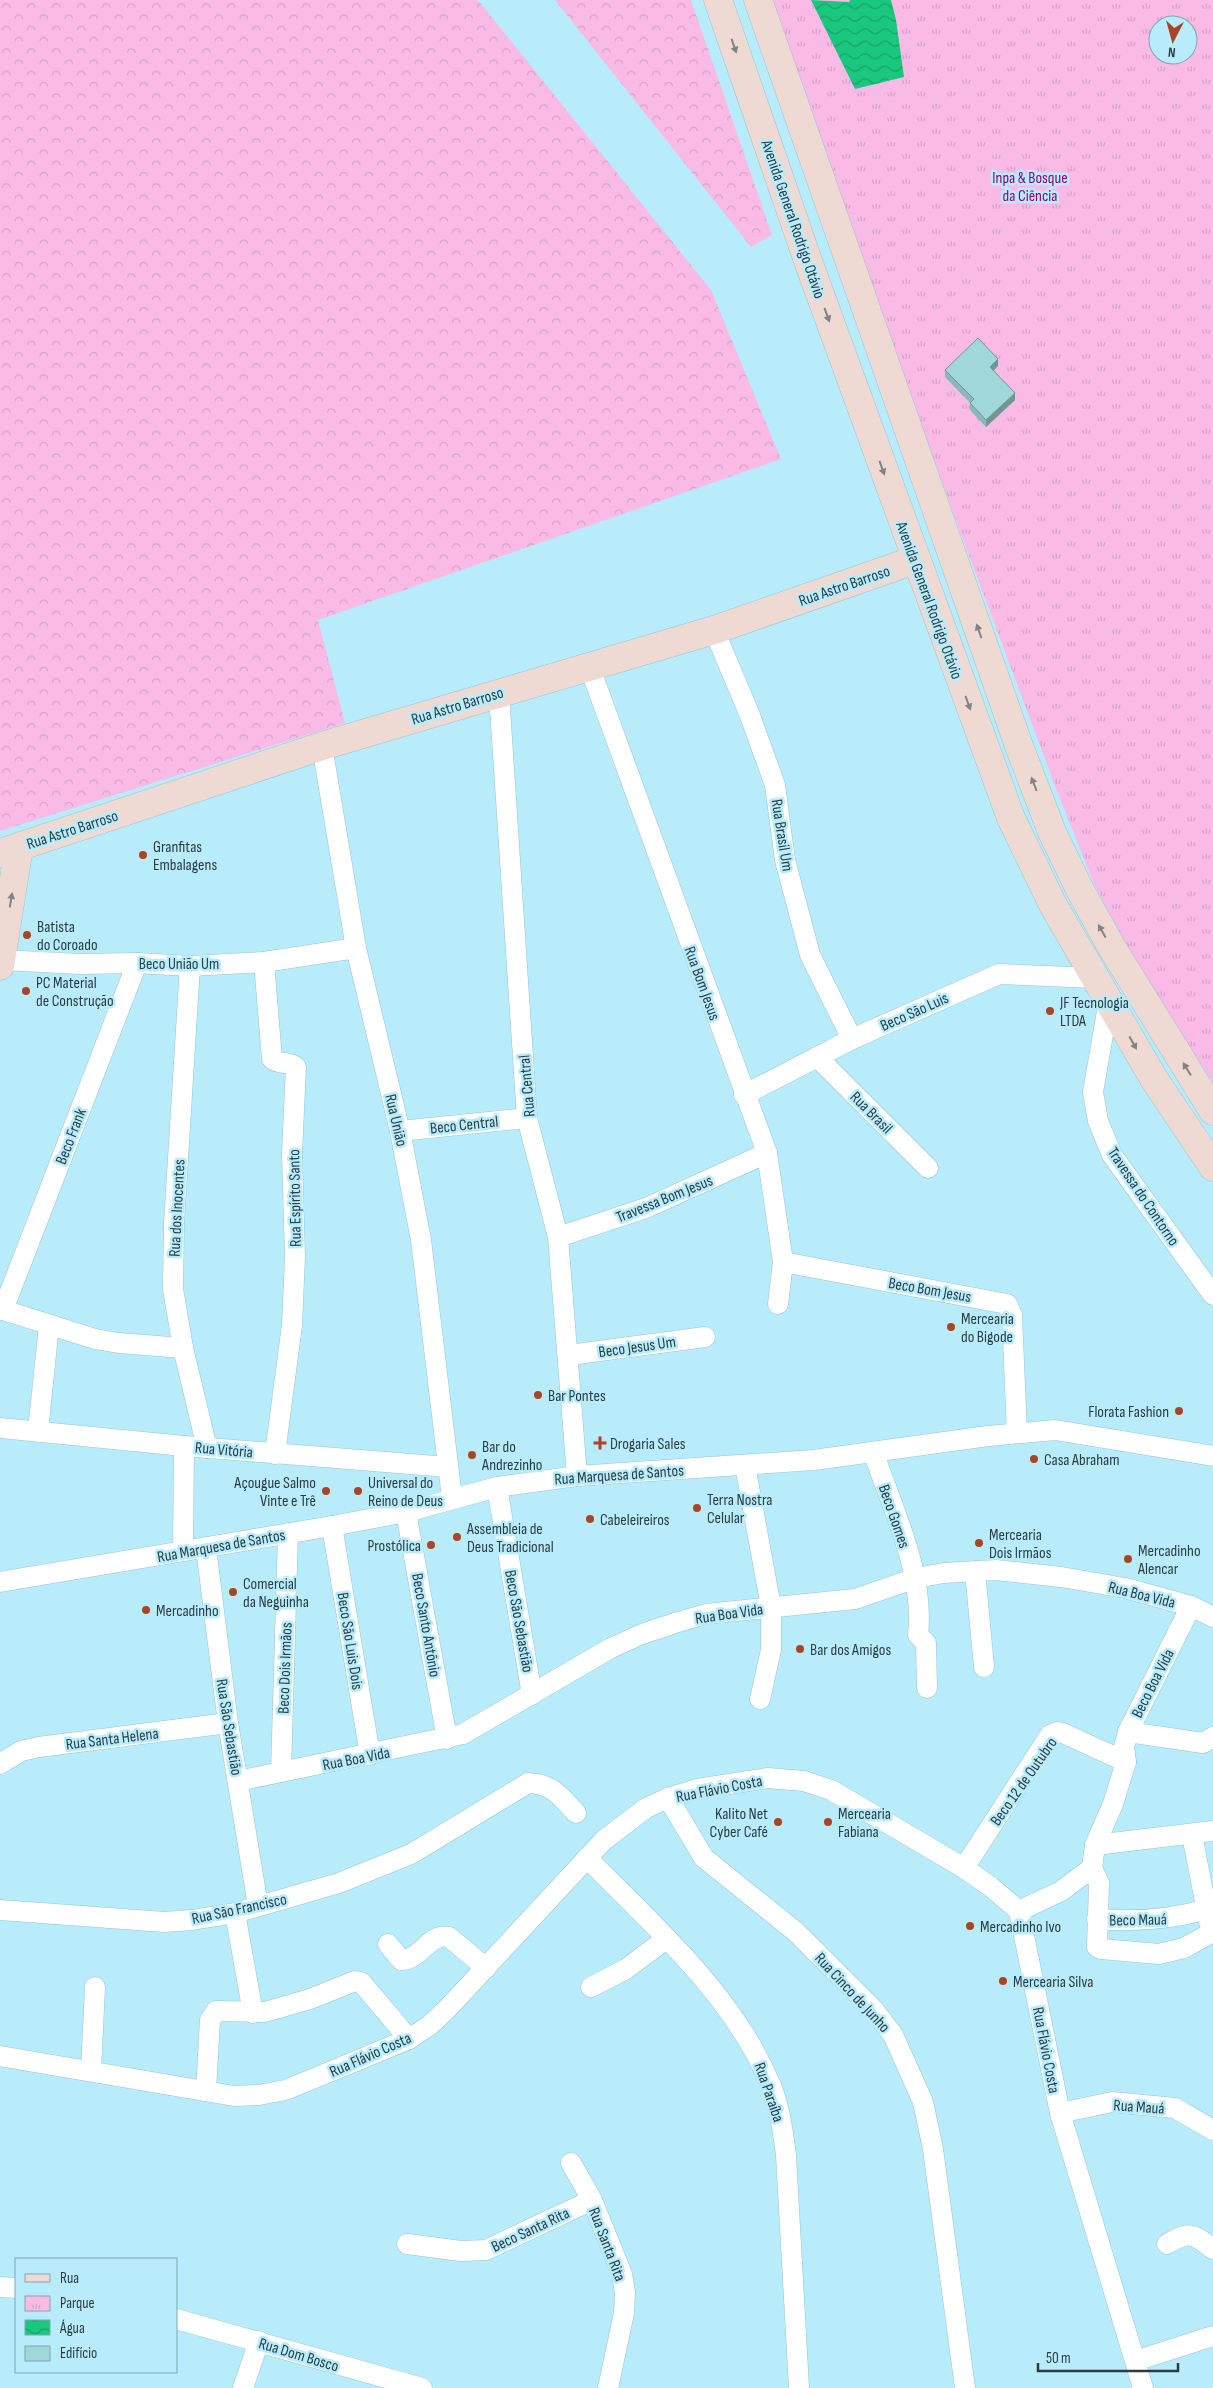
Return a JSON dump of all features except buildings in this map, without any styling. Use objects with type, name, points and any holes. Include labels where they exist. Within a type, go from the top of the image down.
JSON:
[{"type":"main road","name":"Avenida General Rodrigo Otávio","points":[[718,0],[808,261],[915,560],[1011,818],[1053,905],[1154,1079],[1213,1167]]},
{"type":"main road","points":[[758,0],[1019,746],[1052,832],[1111,946],[1213,1110]]},
{"type":"main road","name":"Rua Astro Barroso","points":[[10,850],[322,746],[714,630],[915,560]]},
{"type":"main road","points":[[1,963],[10,850]]},
{"type":"street","name":"Rua Brasil Um","points":[[714,630],[749,713],[775,785],[785,860],[810,955],[852,1039]]},
{"type":"street","name":"Rua Bom Jesus","points":[[590,668],[744,1095],[767,1153],[783,1262],[778,1304]]},
{"type":"street","name":"Rua Central","points":[[499,693],[527,1118],[558,1237],[569,1355],[577,1476]]},
{"type":"street","name":"Rua União","points":[[322,746],[356,948],[400,1131],[421,1240],[452,1498]]},
{"type":"street","name":"Beco União Um","points":[[1,963],[137,963],[190,966],[264,962],[356,948]]},
{"type":"street","name":"Rua Espírito Santo","points":[[264,962],[272,1059],[278,1063],[293,1064],[296,1067],[292,1153],[295,1257],[292,1325],[275,1454]]},
{"type":"street","name":"Beco Frank","points":[[2,1309],[137,963]]},
{"type":"street","name":"Rua dos Inocentes","points":[[190,966],[174,1223],[172,1290],[183,1348],[207,1448]]},
{"type":"street","name":"Beco São Luis","points":[[744,1095],[852,1039],[998,974],[1103,989]]},
{"type":"street","name":"Travessa do Contorno","points":[[1103,989],[1093,1092],[1098,1121],[1112,1155],[1213,1295]]},
{"type":"street","name":"Rua Brasil","points":[[817,1057],[928,1168]]},
{"type":"street","name":"Beco Central","points":[[400,1131],[527,1118]]},
{"type":"street","name":"Travessa Bom Jesus","points":[[558,1237],[646,1208],[767,1153]]},
{"type":"street","name":"Beco Bom Jesus","points":[[783,1262],[1007,1304],[1012,1314],[1017,1433]]},
{"type":"street","points":[[2,1309],[49,1325],[119,1343],[183,1348]]},
{"type":"street","points":[[38,1431],[49,1325]]},
{"type":"street","name":"Beco Jesus Um","points":[[569,1355],[705,1337]]},
{"type":"street","name":"Rua Vitória","points":[[0,1428],[184,1446],[448,1468]]},
{"type":"street","name":"Rua Marquesa de Santos","points":[[0,1582],[332,1526],[406,1512],[497,1487],[577,1476],[745,1466],[874,1454],[1017,1433],[1055,1430],[1213,1456]]},
{"type":"street","points":[[182,1551],[184,1446]]},
{"type":"street","name":"Beco Gomes","points":[[874,1454],[916,1578],[920,1620],[918,1635],[926,1643],[927,1688]]},
{"type":"street","points":[[745,1466],[771,1607],[771,1650],[760,1699]]},
{"type":"street","name":"Beco São Sebastião","points":[[497,1487],[532,1695]]},
{"type":"street","name":"Beco Santo Antônio","points":[[406,1512],[447,1739]]},
{"type":"street","name":"Beco São Luis Dois","points":[[332,1526],[370,1755]]},
{"type":"street","name":"Beco Dois Irmãos","points":[[281,1772],[288,1533]]},
{"type":"street","name":"Rua São Sebastião","points":[[206,1548],[228,1723],[258,1906]]},
{"type":"street","name":"Rua Boa Vida","points":[[238,1781],[447,1739],[476,1727],[532,1695],[582,1663],[642,1634],[706,1614],[855,1599],[916,1578],[996,1570],[1061,1577],[1125,1588],[1191,1606],[1213,1616]]},
{"type":"street","points":[[975,1571],[984,1667]]},
{"type":"street","name":"Beco Boa Vida","points":[[1092,1868],[1095,1845],[1112,1804],[1126,1762],[1124,1747],[1128,1732],[1191,1606]]},
{"type":"street","name":"Rua Santa Helena","points":[[0,1764],[21,1751],[39,1747],[228,1723]]},
{"type":"street","name":"Beco 12 de Outubro","points":[[964,1868],[1050,1735],[1057,1732],[1063,1733],[1126,1762]]},
{"type":"street","points":[[1128,1732],[1202,1743],[1213,1737]]},
{"type":"street","name":"Rua Flávio Costa","points":[[0,2056],[234,2096],[259,2095],[285,2090],[408,2039],[430,2025],[486,1968],[604,1840],[646,1808],[668,1798],[697,1789],[768,1778],[804,1781],[830,1790],[964,1868],[991,1887],[1019,1911],[1060,2113],[1143,2388]]},
{"type":"street","name":"Rua São Francisco","points":[[0,1910],[164,1922],[192,1920],[235,1913],[339,1883],[411,1854],[528,1783],[541,1784],[553,1789],[576,1813]]},
{"type":"street","name":"Rua Cinco de Junho","points":[[668,1798],[704,1858],[796,1932],[861,1996],[893,2035],[923,2102],[933,2150],[966,2388]]},
{"type":"street","points":[[1095,1845],[1213,1831]]},
{"type":"street","points":[[1192,1835],[1212,1936]]},
{"type":"street","name":"Rua Paraíba","points":[[587,1858],[700,1976],[740,2027],[758,2056],[772,2089],[782,2123],[786,2155],[799,2388]]},
{"type":"street","points":[[1019,1911],[1061,1891],[1092,1868]]},
{"type":"street","name":"Beco Mauá","points":[[1092,1868],[1099,1883],[1097,1947],[1106,1950],[1159,1954],[1184,1948],[1212,1936]]},
{"type":"street","name":"Beco Mauá","points":[[1097,1919],[1155,1921],[1184,1916],[1207,1909]]},
{"type":"street","points":[[235,1913],[253,2013]]},
{"type":"street","points":[[388,1944],[402,1960],[409,1960],[438,1936],[449,1937],[486,1968]]},
{"type":"street","points":[[591,1987],[626,1969],[666,1939]]},
{"type":"street","points":[[206,2090],[210,2020],[212,2014],[216,2011],[253,2013],[279,2008],[310,1999],[348,1982],[361,1982],[408,2039]]},
{"type":"street","points":[[91,2071],[95,1987]]},
{"type":"street","name":"Rua Mauá","points":[[1060,2113],[1112,2102],[1175,2108],[1213,2130]]},
{"type":"street","name":"Rua Santa Rita","points":[[571,2163],[592,2200],[622,2274],[625,2292],[624,2313],[608,2388]]},
{"type":"street","name":"Beco Santa Rita","points":[[407,2244],[461,2251],[486,2250],[592,2200]]},
{"type":"street","points":[[1167,2244],[1182,2234],[1196,2236],[1213,2249]]},
{"type":"street","points":[[0,2287],[15,2288]]},
{"type":"street","name":"Rua Dom Bosco","points":[[178,2320],[422,2388]]},
{"type":"street","points":[[1135,2361],[1213,2336]]},
{"type":"street","points":[[244,2388],[259,2341]]},
{"type":"green space","points":[[0,0],[478,0],[711,290],[781,459],[318,620],[345,723],[0,831]]},
{"type":"green space","points":[[555,0],[691,0],[772,235],[751,247]]},
{"type":"green space","name":"Inpa & Bosque da Ciência","points":[[769,0],[1213,0],[1213,1082],[1150,988],[1095,886],[1058,794],[955,518]]},
{"type":"water","points":[[811,0],[849,2],[850,0],[891,0],[896,20],[904,77],[855,89]]},
{"type":"place","name":"Granfitas Embalagens","points":[[143,855]]},
{"type":"place","name":"Batista do Coroado","points":[[27,935]]},
{"type":"place","name":"PC Material de Construção","points":[[26,991]]},
{"type":"place","name":"JF Tecnologia LTDA","points":[[1050,1011]]},
{"type":"place","name":"Mercearia do Bigode","points":[[951,1327]]},
{"type":"place","name":"Bar Pontes","points":[[538,1395]]},
{"type":"place","name":"Florata Fashion","points":[[1179,1411]]},
{"type":"place","name":"Drogaria Sales","points":[[600,1443]]},
{"type":"place","name":"Bar do Andrezinho","points":[[472,1455]]},
{"type":"place","name":"Casa Abraham","points":[[1034,1459]]},
{"type":"place","name":"Açougue Salmo Vinte e Trê","points":[[326,1491]]},
{"type":"place","name":"Universal do Reino de Deus","points":[[358,1491]]},
{"type":"place","name":"Terra Nostra Celular","points":[[697,1508]]},
{"type":"place","name":"Cabeleireiros","points":[[590,1519]]},
{"type":"place","name":"Assembleia de Deus Tradicional","points":[[457,1537]]},
{"type":"place","name":"Mercearia Dois Irmãos","points":[[979,1543]]},
{"type":"place","name":"Prostólica","points":[[431,1545]]},
{"type":"place","name":"Mercadinho Alencar","points":[[1128,1559]]},
{"type":"place","name":"Comercial da Neguinha","points":[[233,1592]]},
{"type":"place","name":"Mercadinho","points":[[146,1610]]},
{"type":"place","name":"Bar dos Amigos","points":[[800,1649]]},
{"type":"place","name":"Kalito Net Cyber Café","points":[[778,1822]]},
{"type":"place","name":"Mercearia Fabiana","points":[[828,1822]]},
{"type":"place","name":"Mercadinho Ivo","points":[[970,1926]]},
{"type":"place","name":"Mercearia Silva","points":[[1003,1981]]}]
